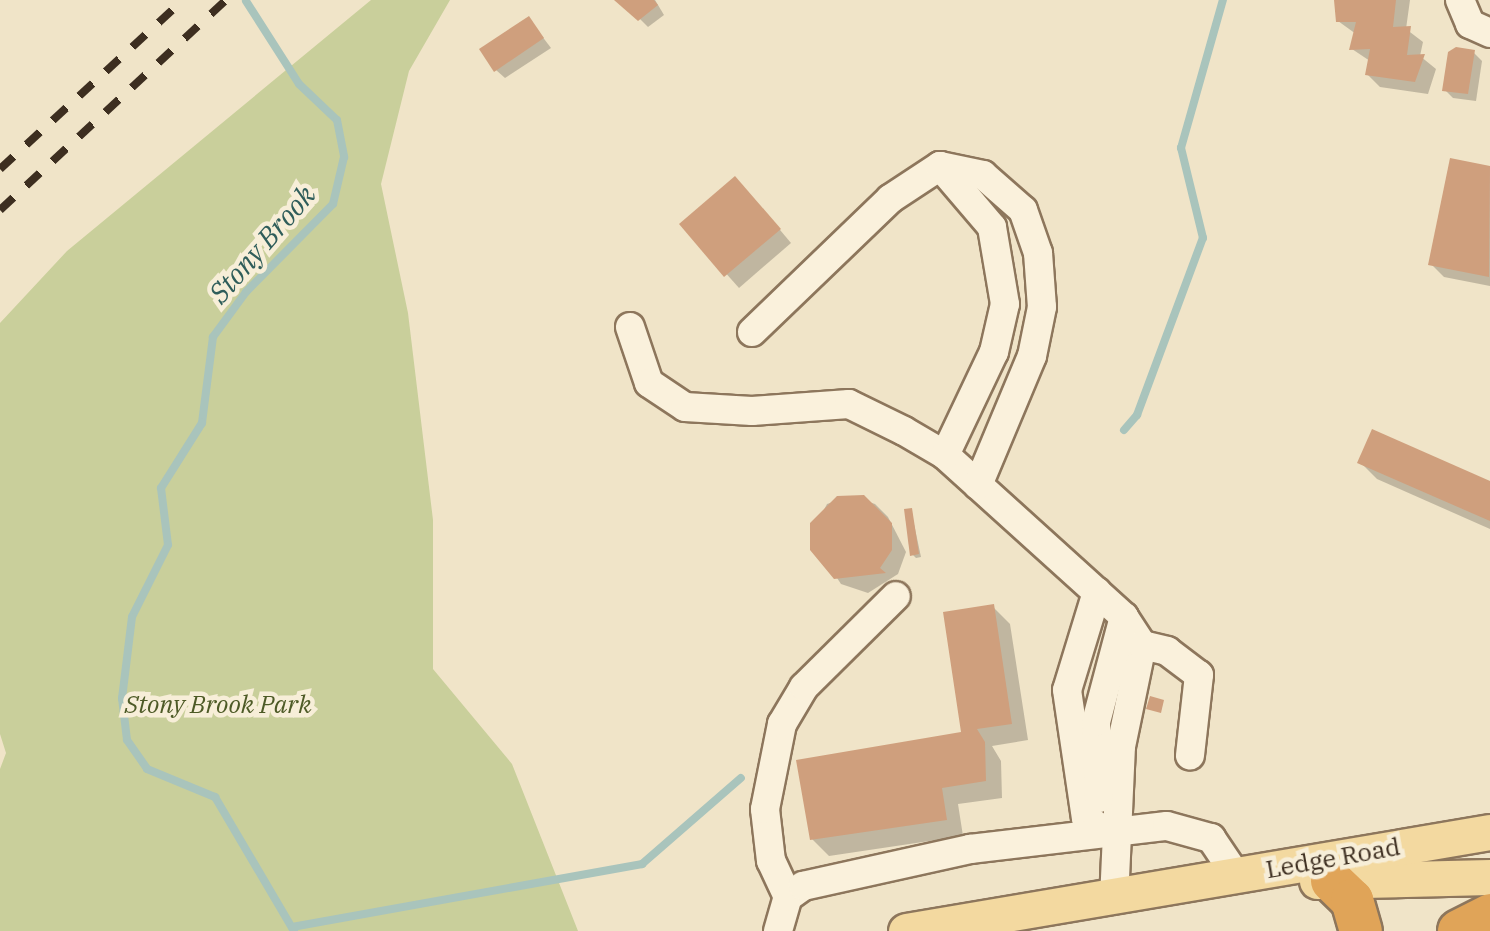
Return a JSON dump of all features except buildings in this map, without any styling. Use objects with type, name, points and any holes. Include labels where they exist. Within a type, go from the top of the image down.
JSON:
[{"type":"highway","points":[[1332,880],[1352,900],[1361,931]]},
{"type":"highway","points":[[1459,931],[1490,915]]},
{"type":"main road","name":"Ledge Road","points":[[906,931],[1490,832]]},
{"type":"main road","name":"Ledge Road","points":[[1176,886],[1490,877]]},
{"type":"street","points":[[1460,0],[1470,24],[1490,33]]},
{"type":"street","points":[[940,166],[992,228],[1006,304],[994,352],[944,455]]},
{"type":"street","points":[[752,332],[890,199],[940,166],[983,175],[1024,210],[1038,253],[1042,306],[1032,356],[978,485]]},
{"type":"street","points":[[630,326],[649,383],[684,407],[752,412],[848,404],[944,455],[1124,616],[1142,645],[1121,746],[1122,806],[1112,837]]},
{"type":"street","points":[[1098,592],[1067,690],[1086,818],[1112,837]]},
{"type":"street","points":[[778,931],[788,896],[771,861],[766,810],[782,724],[804,688],[896,596]]},
{"type":"street","points":[[1114,898],[1112,837],[1096,782],[1096,722],[1124,616]]},
{"type":"street","points":[[1142,645],[1167,650],[1199,675],[1190,755]]},
{"type":"street","points":[[788,896],[829,879],[970,849],[1112,837],[1167,826],[1195,832],[1218,846],[1236,875]]},
{"type":"green space","name":"Stony Brook Park","points":[[371,0],[450,0],[409,71],[381,184],[408,313],[433,520],[433,669],[512,764],[578,931],[0,931],[0,769],[6,753],[0,734],[0,323],[67,251]]},
{"type":"waterway","points":[[1124,430],[1137,415],[1203,238],[1181,148],[1223,0]]},
{"type":"waterway","name":"Stony Brook","points":[[246,1],[299,84],[337,120],[344,157],[333,204],[246,292],[213,337],[202,423],[161,488],[168,545],[132,617],[122,698],[127,740],[147,769],[215,797],[294,931]]},
{"type":"waterway","points":[[292,927],[642,864],[741,778]]},
{"type":"railway","points":[[0,169],[183,0]]},
{"type":"railway","points":[[0,210],[226,0]]}]
